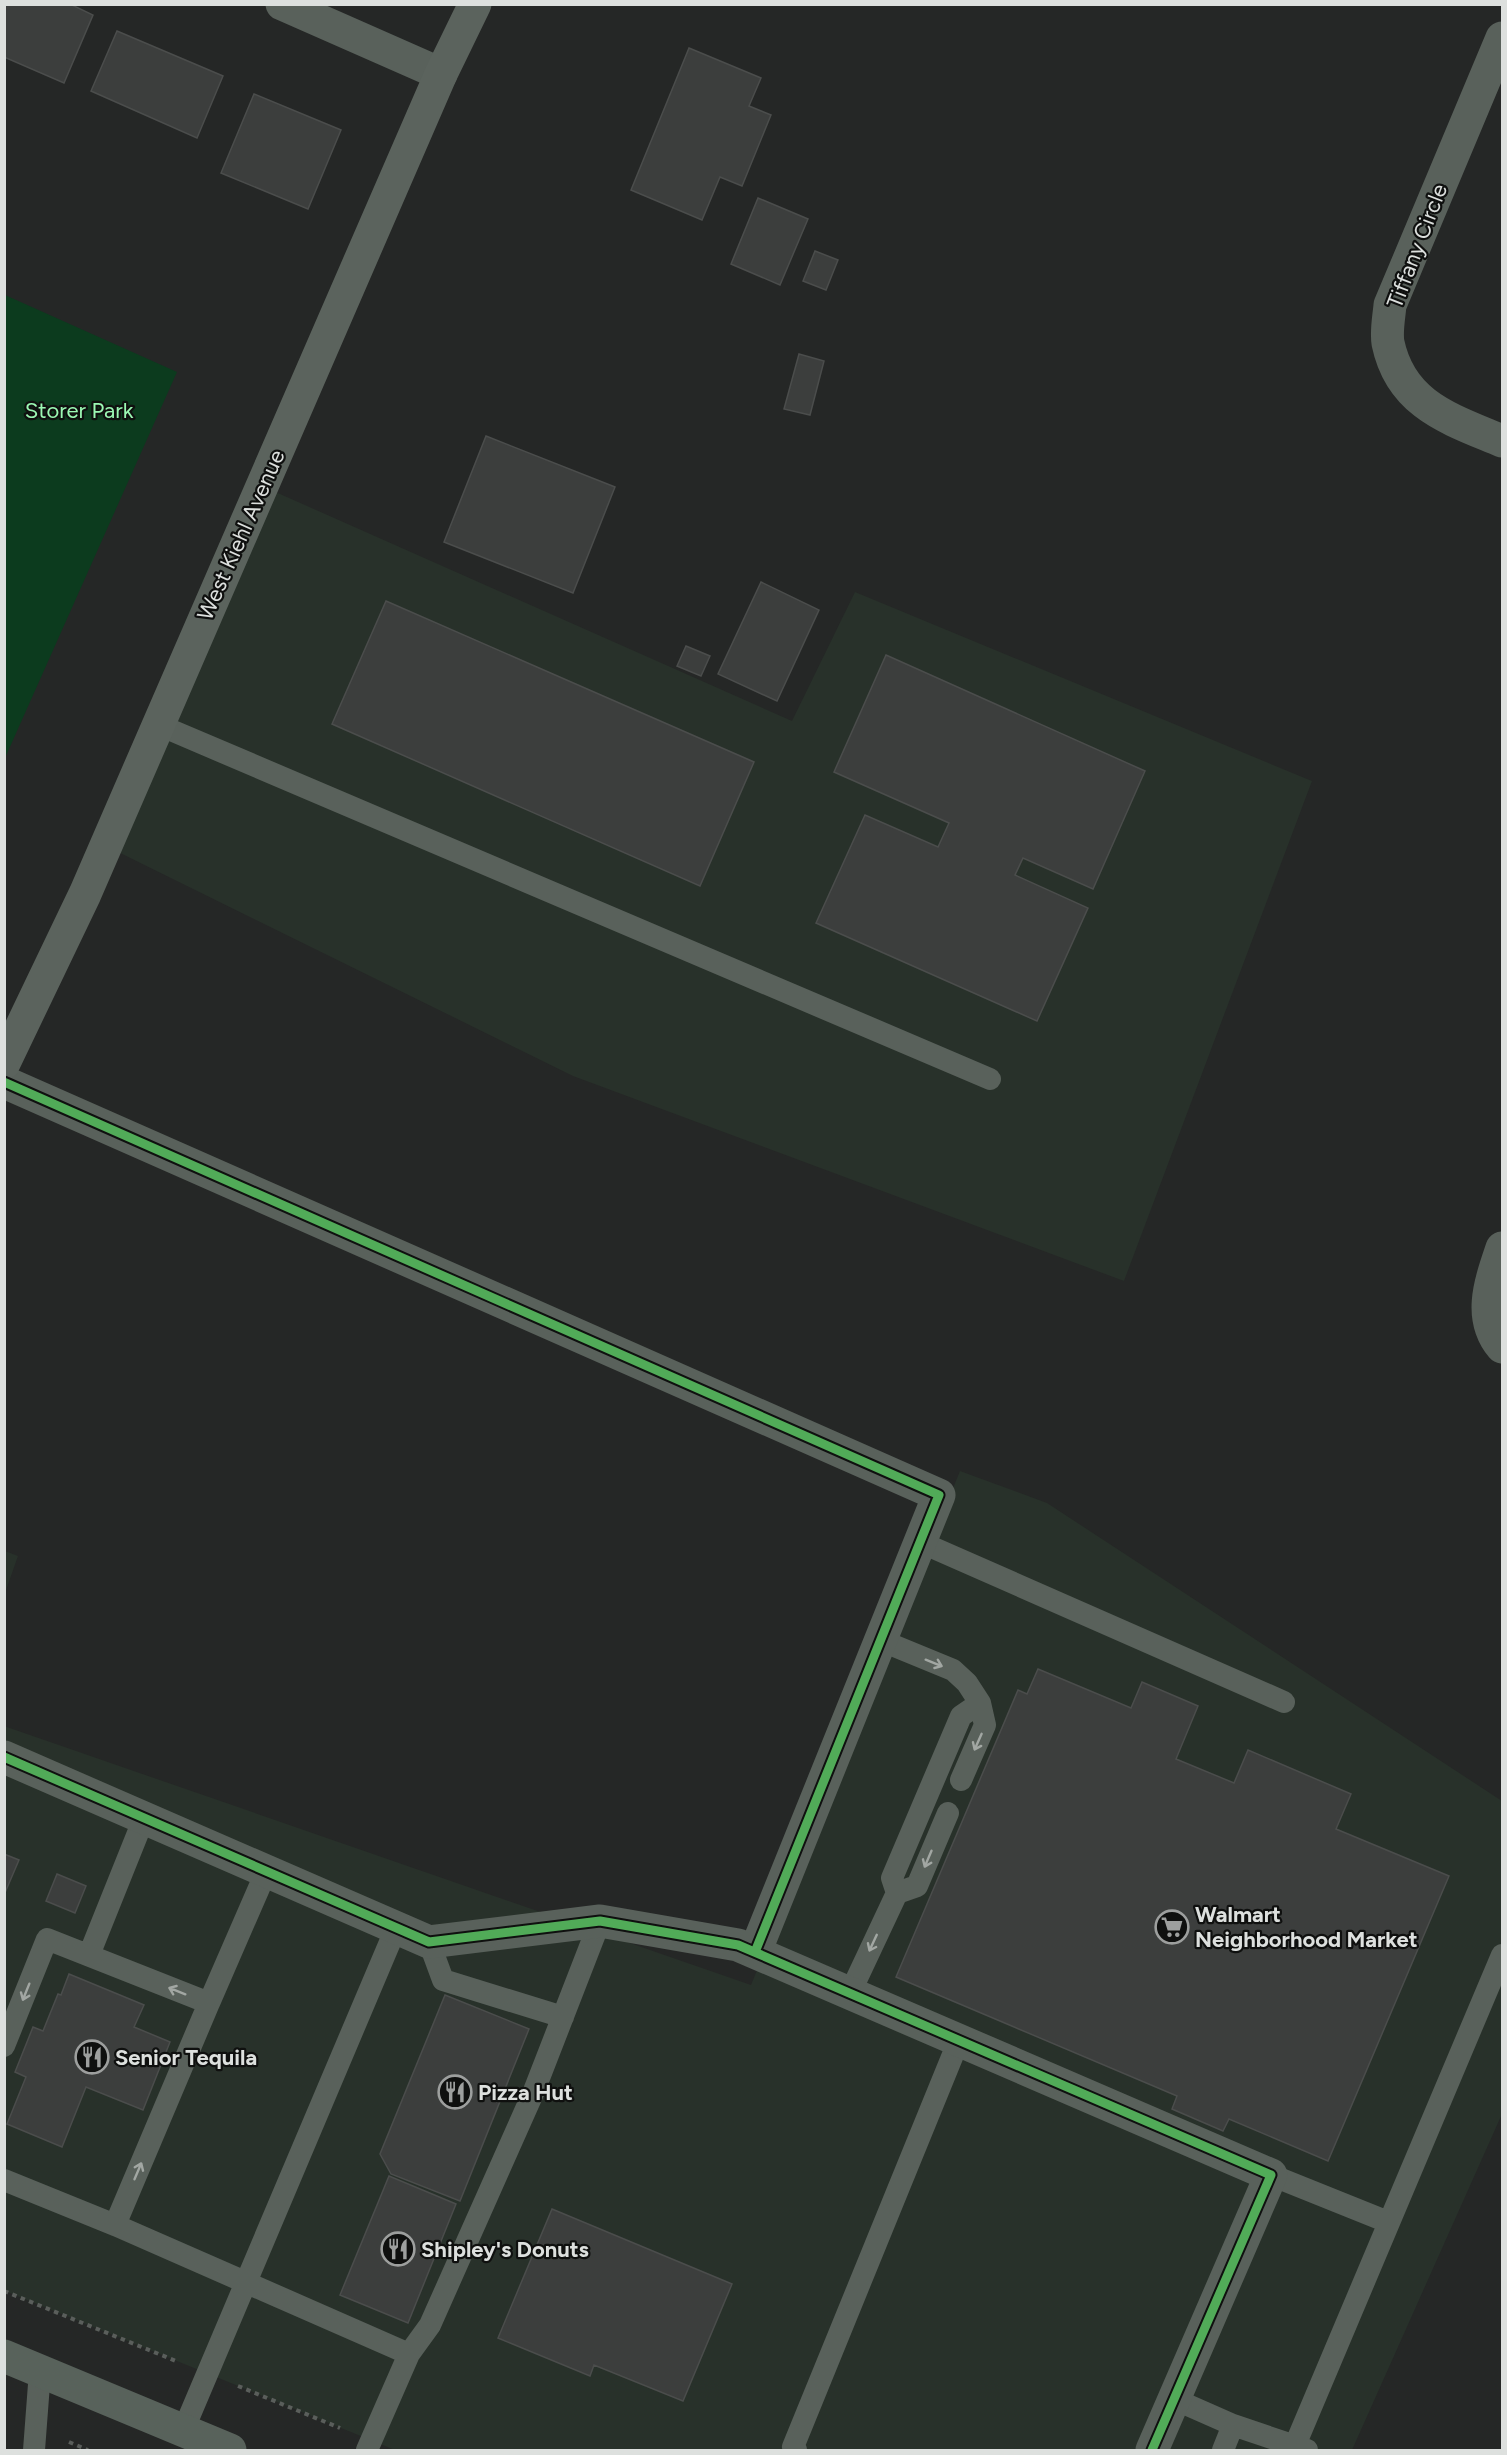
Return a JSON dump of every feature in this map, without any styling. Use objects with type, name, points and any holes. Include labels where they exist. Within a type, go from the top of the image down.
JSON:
[{"type":"main road","points":[[4,2356],[230,2451]]},
{"type":"street","points":[[282,4],[441,75]]},
{"type":"street","name":"West Kiehl Avenue","points":[[4,1063],[85,894],[441,75],[475,4]]},
{"type":"street","name":"Tiffany Circle","points":[[1503,38],[1390,305],[1388,341],[1399,374],[1421,402],[1452,419],[1503,441]]},
{"type":"street","points":[[4,1082],[939,1495],[754,1952]]},
{"type":"street","points":[[1503,1248],[1489,1286],[1487,1313],[1496,1339],[1503,1347]]},
{"type":"street","points":[[4,1757],[429,1942],[600,1921],[738,1945],[1271,2175],[1152,2451]]},
{"type":"lane","points":[[159,725],[990,1078]]},
{"type":"lane","points":[[920,1542],[1284,1702]]},
{"type":"lane","points":[[880,1640],[953,1670],[967,1683],[980,1703],[985,1725],[961,1780]]},
{"type":"lane","points":[[850,1993],[897,1893],[892,1878],[956,1727],[961,1716],[980,1703]]},
{"type":"lane","points":[[897,1893],[916,1886],[948,1812]]},
{"type":"lane","points":[[89,1955],[144,1818]]},
{"type":"lane","points":[[115,2225],[266,1872]]},
{"type":"lane","points":[[367,2451],[409,2354],[430,2325],[534,2091],[600,1921]]},
{"type":"lane","points":[[183,2431],[396,1928]]},
{"type":"lane","points":[[4,2046],[47,1939],[209,2003]]},
{"type":"lane","points":[[429,1942],[443,1980],[563,2017]]},
{"type":"lane","points":[[1174,2399],[1233,2425],[1298,2449],[1388,2223],[1503,1955]]},
{"type":"lane","points":[[796,2451],[794,2447],[959,2040]]},
{"type":"lane","points":[[1271,2175],[1388,2223]]},
{"type":"lane","points":[[4,2180],[115,2225],[409,2354]]},
{"type":"lane","points":[[34,2451],[40,2370]]},
{"type":"lane","points":[[1222,2451],[1233,2425]]},
{"type":"shaded area","points":[[262,486],[792,721],[855,592],[1312,781],[1124,1281],[573,1076],[106,846]]},
{"type":"shaded area","points":[[960,1471],[1047,1503],[1502,1801],[1502,2114],[1352,2450],[395,2450],[5,2291],[4,1726],[751,1985]]},
{"type":"shaded area","points":[[5,1551],[18,1556],[5,1593]]},
{"type":"green space","name":"Storer Park","points":[[5,295],[177,372],[5,758]]},
{"type":"building","points":[[4,4],[70,4],[93,15],[64,83],[4,57]]},
{"type":"building","points":[[117,31],[223,76],[197,138],[91,91]]},
{"type":"building","points":[[689,48],[761,78],[749,106],[771,115],[742,186],[720,177],[702,220],[631,190]]},
{"type":"building","points":[[254,94],[341,130],[308,209],[221,173]]},
{"type":"building","points":[[758,198],[808,219],[780,285],[731,264]]},
{"type":"building","points":[[815,251],[838,260],[826,290],[803,281]]},
{"type":"building","points":[[799,354],[824,361],[810,415],[784,409]]},
{"type":"building","points":[[486,436],[615,487],[573,593],[444,542]]},
{"type":"building","points":[[761,582],[819,610],[777,701],[718,674]]},
{"type":"building","points":[[386,601],[754,762],[700,886],[332,724]]},
{"type":"building","points":[[686,646],[710,656],[701,676],[677,666]]},
{"type":"building","points":[[886,655],[1145,771],[1093,889],[1023,858],[1015,875],[1088,908],[1037,1021],[816,923],[865,815],[938,847],[949,823],[834,772]]},
{"type":"building","name":"Walmart Neighborhood Market","points":[[1038,1669],[1131,1708],[1142,1682],[1198,1706],[1176,1759],[1234,1783],[1248,1750],[1351,1794],[1336,1829],[1449,1876],[1328,2161],[1229,2119],[1223,2131],[1172,2109],[1177,2096],[896,1977],[1018,1690],[1027,1694]]},
{"type":"building","points":[[4,1854],[19,1860],[4,1895]]},
{"type":"building","points":[[57,1874],[86,1886],[75,1913],[46,1901]]},
{"type":"building","name":"Senior Tequila","points":[[69,1974],[144,2005],[134,2027],[170,2042],[143,2110],[86,2087],[62,2147],[7,2124],[26,2077],[15,2072],[33,2027],[43,2031]]},
{"type":"building","name":"Pizza Hut","points":[[445,1995],[529,2029],[460,2201],[391,2174],[380,2154]]},
{"type":"building","name":"Shipley's Donuts","points":[[389,2176],[456,2204],[408,2323],[340,2295]]},
{"type":"building","points":[[552,2209],[732,2284],[683,2401],[594,2365],[590,2376],[498,2338]]},
{"type":"cycle path","points":[[4,1082],[939,1495],[755,1952]]},
{"type":"cycle path","points":[[4,1757],[429,1942],[600,1921],[738,1945],[1271,2175],[1152,2450]]},
{"type":"place","name":"Walmart Neighborhood Market","points":[[1172,1927]]},
{"type":"place","name":"Senior Tequila","points":[[92,2057]]},
{"type":"place","name":"Pizza Hut","points":[[455,2092]]},
{"type":"place","name":"Shipley's Donuts","points":[[398,2249]]}]
